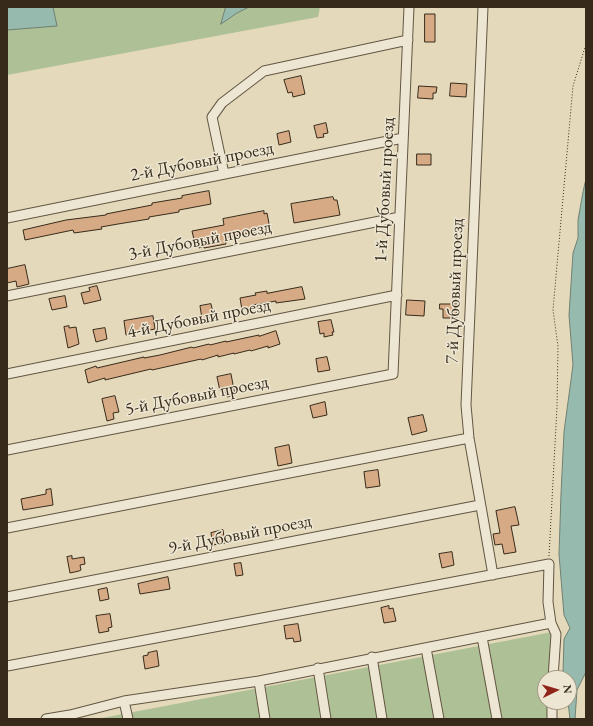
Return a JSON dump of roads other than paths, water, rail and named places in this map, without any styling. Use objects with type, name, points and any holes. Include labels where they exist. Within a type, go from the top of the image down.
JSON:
[{"type":"street","name":"1-й Дубовый проезд","points":[[393,374],[409,7]]},
{"type":"street","name":"7-й Дубовый проезд","points":[[483,7],[466,405],[469,438],[493,575]]},
{"type":"street","points":[[224,174],[212,117],[222,103],[264,71],[408,40]]},
{"type":"street","name":"2-й Дубовый проезд","points":[[7,218],[404,138]]},
{"type":"street","name":"3-й Дубовый проезд","points":[[7,296],[400,217]]},
{"type":"street","name":"4-й Дубовый проезд","points":[[7,374],[396,295]]},
{"type":"street","name":"5-й Дубовый проезд","points":[[7,450],[393,374]]},
{"type":"street","points":[[7,528],[469,438]]},
{"type":"street","name":"9-й Дубовый проезд","points":[[7,597],[480,505]]},
{"type":"street","points":[[7,666],[549,564],[548,602],[551,623],[556,634],[554,670]]},
{"type":"street","points":[[46,719],[70,715],[124,701],[259,681],[318,668],[551,623]]},
{"type":"street","points":[[482,637],[497,719]]},
{"type":"street","points":[[426,648],[439,719]]},
{"type":"street","points":[[372,658],[382,719]]},
{"type":"street","points":[[318,668],[326,719]]},
{"type":"street","points":[[259,681],[265,719]]},
{"type":"street","points":[[124,701],[128,719]]},
{"type":"water","points":[[7,7],[53,7],[57,26],[7,30]]},
{"type":"water","points":[[226,7],[249,7],[221,24]]},
{"type":"water","points":[[586,179],[586,672],[577,690],[577,670],[563,670],[564,639],[570,628],[564,615],[559,554],[564,432],[573,365],[569,315],[573,253],[578,238],[578,220]]},
{"type":"water","points":[[569,710],[576,710],[575,719],[570,719]]}]
